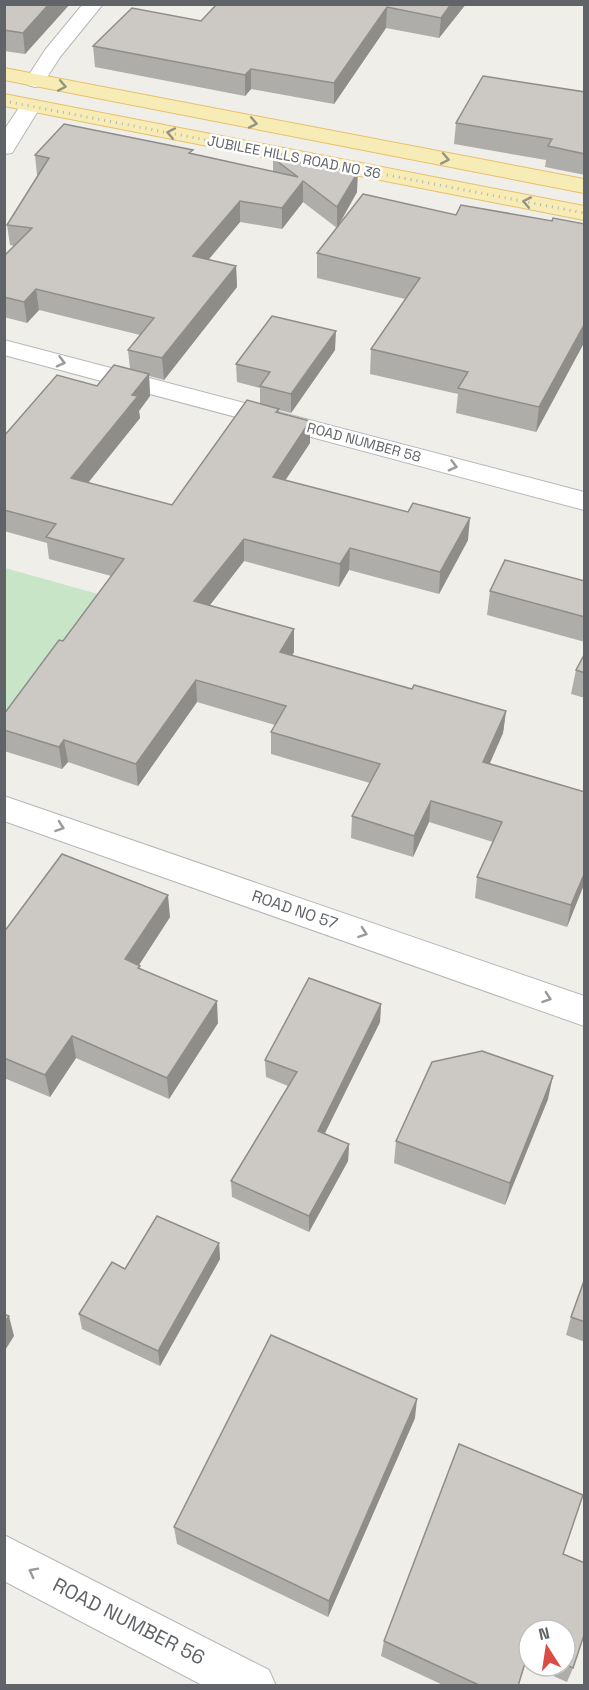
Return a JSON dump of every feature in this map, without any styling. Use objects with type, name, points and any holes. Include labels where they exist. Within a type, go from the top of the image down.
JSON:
[{"type":"main road","name":"JUBILEE HILLS ROAD NO 36","points":[[4,74],[585,186]]},
{"type":"main road","name":"JUBILEE HILLS ROAD NO 36","points":[[4,100],[585,213]]},
{"type":"street","points":[[35,81],[52,54],[94,4]]},
{"type":"street","points":[[4,148],[30,106]]},
{"type":"street","name":"ROAD NUMBER 58","points":[[4,347],[585,501]]},
{"type":"street","name":"ROAD NO 57","points":[[4,808],[585,1011]]},
{"type":"street","name":"ROAD NUMBER 56","points":[[4,1557],[253,1686]]},
{"type":"green space","points":[[5,568],[98,594],[5,726]]},
{"type":"building","points":[[4,4],[49,4],[23,33],[4,30]]},
{"type":"building","points":[[217,4],[451,4],[441,18],[387,7],[334,83],[251,69],[245,75],[93,46],[132,8],[201,21]]},
{"type":"building","points":[[483,76],[585,92],[585,154],[548,146],[552,139],[456,123]]},
{"type":"building","points":[[64,124],[193,150],[189,153],[298,177],[273,158],[358,172],[337,207],[303,181],[282,208],[240,201],[193,256],[236,266],[162,358],[128,350],[154,318],[36,289],[24,302],[4,297],[4,256],[32,228],[7,225],[49,158],[35,155]]},
{"type":"building","points":[[363,194],[456,215],[461,205],[552,221],[553,218],[585,224],[585,323],[539,407],[458,388],[468,372],[371,349],[420,278],[317,253]]},
{"type":"building","points":[[272,316],[336,331],[291,394],[260,386],[270,372],[236,364]]},
{"type":"building","points":[[114,365],[149,374],[132,395],[138,396],[71,478],[172,505],[247,400],[279,409],[276,412],[310,421],[273,477],[408,512],[413,503],[470,518],[440,572],[350,548],[340,564],[244,539],[194,601],[294,629],[280,652],[412,689],[414,685],[506,711],[483,762],[585,792],[585,872],[571,905],[477,877],[502,822],[431,801],[414,836],[352,816],[380,764],[271,732],[286,706],[196,680],[136,764],[64,740],[59,747],[4,730],[4,714],[59,640],[63,641],[124,559],[46,537],[56,524],[4,510],[4,436],[57,375],[97,386]]},
{"type":"building","points":[[505,560],[585,581],[585,617],[490,591]]},
{"type":"building","points":[[585,653],[585,673],[576,670]]},
{"type":"building","points":[[62,854],[168,895],[125,959],[140,966],[138,968],[217,1001],[167,1078],[72,1036],[45,1075],[4,1058],[4,932]]},
{"type":"building","points":[[309,978],[381,1004],[318,1131],[349,1144],[309,1216],[231,1181],[297,1072],[265,1060]]},
{"type":"building","points":[[482,1051],[553,1076],[510,1183],[396,1141],[432,1062]]},
{"type":"building","points":[[157,1216],[219,1243],[158,1351],[79,1314],[112,1262],[125,1269]]},
{"type":"building","points":[[585,1278],[585,1322],[571,1317]]},
{"type":"building","points":[[271,1335],[417,1399],[329,1601],[174,1527]]},
{"type":"building","points":[[459,1444],[583,1495],[563,1554],[585,1563],[585,1632],[577,1656],[577,1618],[517,1618],[517,1678],[520,1678],[518,1686],[481,1686],[384,1641]]},
{"type":"railway","points":[[4,101],[584,213]]}]
